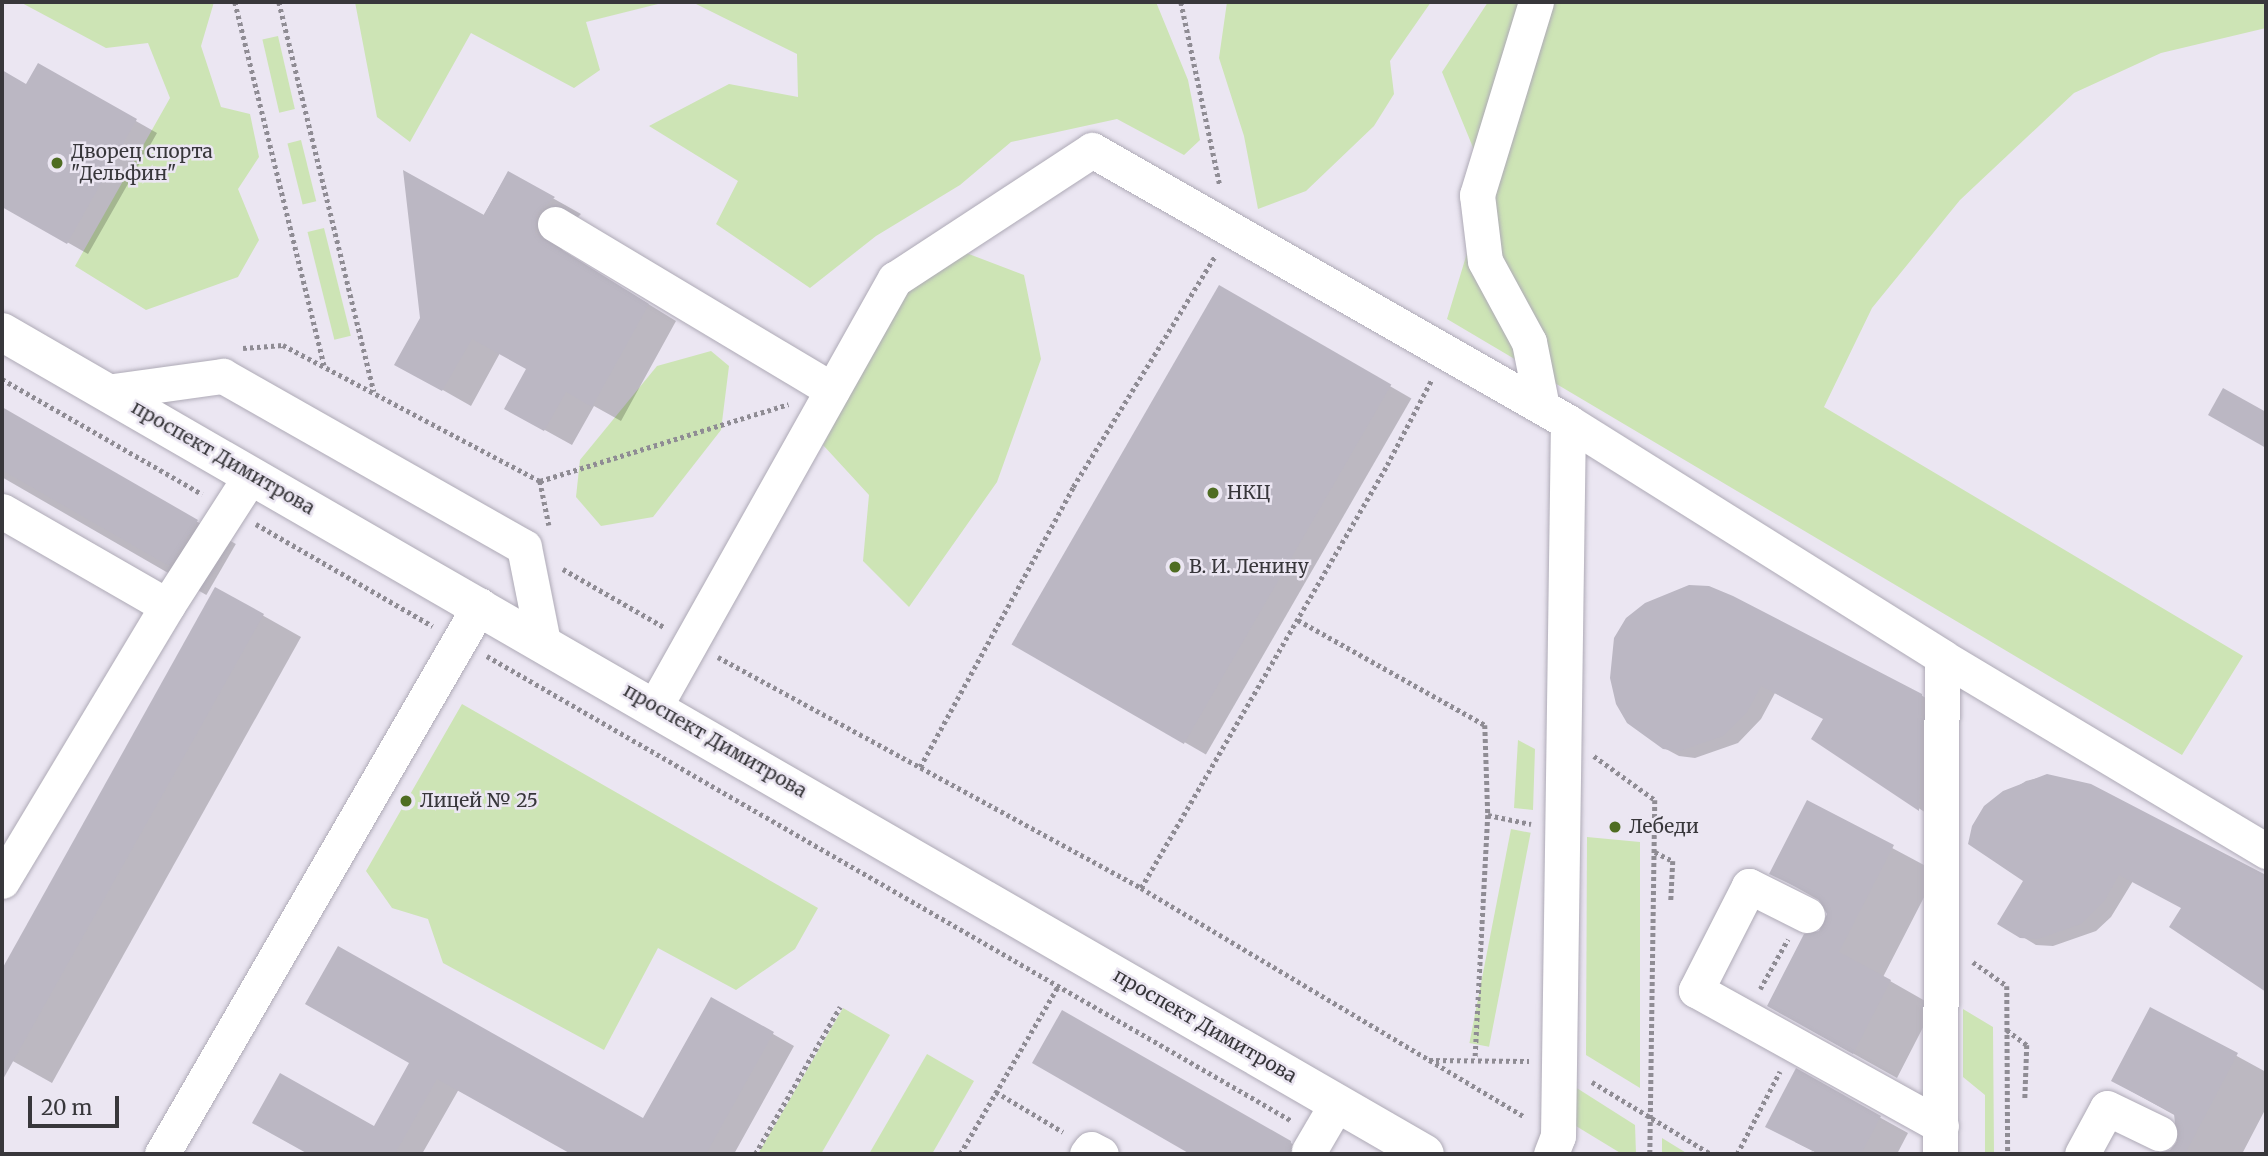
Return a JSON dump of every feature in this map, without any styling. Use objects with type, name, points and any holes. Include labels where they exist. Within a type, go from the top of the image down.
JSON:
[{"type":"main road","name":"проспект Димитрова","points":[[2,332],[655,706],[1425,1154]]},
{"type":"lane","points":[[1536,2],[1476,195],[1485,261],[1529,342],[1555,414],[1566,735],[1555,1145]]},
{"type":"lane","points":[[655,706],[895,279],[1092,150],[1230,232],[1555,414],[1942,657],[2266,851]]},
{"type":"lane","points":[[555,224],[832,390]]},
{"type":"lane","points":[[107,392],[223,376],[524,547],[543,642]]},
{"type":"lane","points":[[2,881],[167,606],[251,475]]},
{"type":"lane","points":[[2,511],[167,606]]},
{"type":"lane","points":[[162,1154],[480,606]]},
{"type":"lane","points":[[1940,1140],[1942,657]]},
{"type":"lane","points":[[1805,914],[1749,887],[1696,990],[1793,1045],[1940,1140]]},
{"type":"lane","points":[[1313,1144],[1337,1103]]},
{"type":"lane","points":[[2082,1154],[2107,1108],[2159,1133]]},
{"type":"path","points":[[235,2],[325,366]]},
{"type":"path","points":[[279,2],[374,393]]},
{"type":"path","points":[[920,767],[1073,487],[1230,232],[1181,2]]},
{"type":"path","points":[[230,349],[283,345],[540,481],[832,390]]},
{"type":"path","points":[[1141,888],[1298,620],[1445,354]]},
{"type":"path","points":[[2,379],[1058,986],[1313,1144]]},
{"type":"path","points":[[540,481],[550,529]]},
{"type":"path","points":[[557,565],[691,643],[1141,888],[1555,1145]]},
{"type":"path","points":[[1298,620],[1485,725],[1488,815],[1475,1060]]},
{"type":"path","points":[[1566,735],[1656,800],[1650,1154]]},
{"type":"path","points":[[1488,815],[1564,831]]},
{"type":"path","points":[[1655,852],[1673,861],[1671,901]]},
{"type":"path","points":[[1744,1018],[1805,914]]},
{"type":"path","points":[[1941,940],[2007,986],[2008,1154]]},
{"type":"path","points":[[960,1154],[1058,986]]},
{"type":"path","points":[[755,1154],[840,1007]]},
{"type":"path","points":[[2007,1030],[2026,1045],[2025,1100]]},
{"type":"path","points":[[1737,1154],[1793,1045]]},
{"type":"path","points":[[996,1092],[1093,1152]]},
{"type":"green space","points":[[20,2],[214,2],[201,46],[221,107],[250,114],[259,157],[238,189],[259,240],[238,277],[146,310],[75,266],[170,98],[148,43],[106,48]]},
{"type":"green space","points":[[355,2],[666,2],[586,22],[600,70],[574,88],[471,33],[410,142],[377,117]]},
{"type":"green space","points":[[692,2],[1156,2],[1188,80],[1200,140],[1184,155],[1117,119],[1011,142],[960,185],[876,236],[810,288],[716,224],[738,181],[649,126],[729,84],[798,97],[797,54]]},
{"type":"green space","points":[[1227,2],[1431,2],[1390,61],[1394,94],[1374,126],[1306,191],[1258,209],[1244,136],[1219,58]]},
{"type":"green space","points":[[1488,2],[2266,2],[2266,28],[2161,53],[2074,93],[1960,200],[1872,308],[1824,407],[2243,656],[2182,755],[1447,319],[1488,184],[1442,72]]},
{"type":"green space","points":[[278,36],[295,109],[279,113],[262,40]]},
{"type":"green space","points":[[301,140],[316,201],[303,205],[287,143]]},
{"type":"green space","points":[[324,228],[351,336],[334,340],[308,232]]},
{"type":"green space","points":[[961,251],[1024,275],[1041,359],[997,482],[909,607],[863,561],[869,495],[823,445],[906,287]]},
{"type":"green space","points":[[711,351],[729,366],[721,430],[653,517],[601,526],[576,497],[580,460],[657,366]]},
{"type":"green space","points":[[462,704],[818,908],[795,949],[736,990],[658,948],[604,1050],[443,963],[428,919],[392,908],[366,871]]},
{"type":"green space","points":[[1518,740],[1535,749],[1533,810],[1514,808]]},
{"type":"green space","points":[[1511,829],[1531,833],[1489,1047],[1469,1043]]},
{"type":"green space","points":[[1587,837],[1640,842],[1640,1088],[1586,1055]]},
{"type":"green space","points":[[843,1008],[890,1035],[821,1154],[758,1154]]},
{"type":"green space","points":[[1963,1009],[1993,1027],[1994,1154],[1985,1154],[1985,1095],[1963,1077]]},
{"type":"green space","points":[[927,1054],[974,1081],[932,1154],[869,1154]]},
{"type":"green space","points":[[1572,1085],[1635,1125],[1636,1154],[1622,1154],[1571,1123]]},
{"type":"green space","points":[[1662,1138],[1688,1154],[1662,1154]]},
{"type":"building","name":"Дворец спорта \"Дельфин\"","points":[[38,63],[137,119],[67,244],[2,207],[2,70],[26,84]]},
{"type":"building","points":[[403,170],[484,215],[508,171],[555,197],[537,214],[535,233],[649,304],[592,407],[566,392],[544,431],[504,409],[526,369],[472,339],[442,391],[394,365],[420,318]]},
{"type":"building","name":"НКЦ","points":[[1219,285],[1391,384],[1184,744],[1012,644]]},
{"type":"building","points":[[2223,388],[2266,412],[2266,448],[2208,415]]},
{"type":"building","points":[[2,407],[198,520],[169,566],[2,470]]},
{"type":"building","points":[[1689,585],[1709,586],[1733,596],[1922,694],[1919,811],[1811,739],[1823,719],[1761,686],[1747,712],[1723,736],[1680,751],[1663,749],[1627,723],[1616,704],[1610,678],[1614,638],[1626,618],[1645,603]]},
{"type":"building","points":[[215,587],[264,614],[2,1081],[2,969]]},
{"type":"building","points":[[2047,774],[2091,784],[2266,875],[2266,992],[2169,927],[2181,908],[2119,875],[2105,900],[2081,924],[2038,939],[2020,938],[1997,924],[2023,881],[1968,844],[1972,826],[1984,806],[2003,791]]},
{"type":"building","points":[[1807,800],[1894,845],[1839,952],[1891,980],[1853,1054],[1767,1006],[1804,934],[1819,931],[1827,914],[1817,897],[1769,874]]},
{"type":"building","points":[[338,946],[643,1118],[711,997],[774,1032],[706,1154],[571,1154],[437,1079],[395,1154],[308,1154],[252,1123],[280,1073],[374,1126],[409,1063],[305,1004]]},
{"type":"building","points":[[2150,1007],[2238,1053],[2185,1154],[2153,1154],[2170,1150],[2177,1142],[2174,1114],[2111,1081]]},
{"type":"building","points":[[1062,1010],[1291,1141],[1290,1154],[1190,1154],[1032,1063]]},
{"type":"building","points":[[1796,1068],[1881,1116],[1861,1154],[1819,1154],[1765,1127]]},
{"type":"place","name":"Дворец спорта \"Дельфин\"","points":[[57,163]]},
{"type":"place","name":"НКЦ","points":[[1213,493]]},
{"type":"place","name":"В. И. Ленину","points":[[1175,567]]},
{"type":"place","name":"Лицей № 25","points":[[406,801]]},
{"type":"place","name":"Лебеди","points":[[1615,827]]}]
